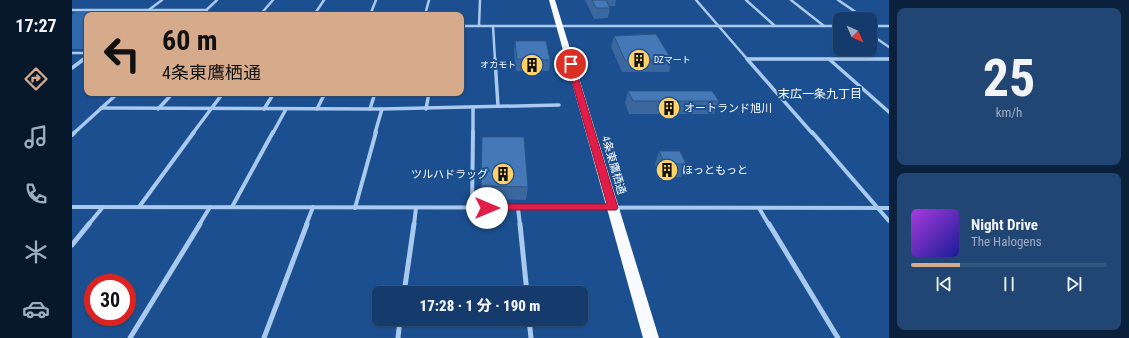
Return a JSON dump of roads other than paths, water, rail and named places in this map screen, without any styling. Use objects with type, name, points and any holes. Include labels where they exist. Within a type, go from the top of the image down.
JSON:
[{"type":"highway","name":"4条東鷹栖通","points":[[552,0],[651,338]]},
{"type":"street","points":[[146,12],[162,0]]},
{"type":"street","points":[[205,12],[217,0]]},
{"type":"street","points":[[263,12],[273,0]]},
{"type":"street","points":[[316,12],[324,0]]},
{"type":"street","points":[[371,12],[376,0]]},
{"type":"street","points":[[426,12],[428,0]]},
{"type":"street","points":[[479,26],[480,0]]},
{"type":"street","points":[[696,0],[889,221]]},
{"type":"street","points":[[746,0],[775,26]]},
{"type":"street","points":[[792,0],[824,26]]},
{"type":"street","points":[[838,0],[856,12]]},
{"type":"street","points":[[73,10],[207,10]]},
{"type":"street","points":[[464,26],[833,26]]},
{"type":"street","points":[[493,26],[498,106]]},
{"type":"street","points":[[877,26],[889,26]]},
{"type":"street","points":[[877,39],[889,47]]},
{"type":"street","points":[[72,53],[84,53]]},
{"type":"street","points":[[72,68],[84,58]]},
{"type":"street","points":[[748,59],[889,59]]},
{"type":"street","points":[[829,59],[889,112]]},
{"type":"street","points":[[72,135],[115,96]]},
{"type":"street","points":[[158,109],[170,96]]},
{"type":"street","points":[[139,207],[221,96]]},
{"type":"street","points":[[264,109],[272,96]]},
{"type":"street","points":[[317,109],[324,96]]},
{"type":"street","points":[[370,109],[375,96]]},
{"type":"street","points":[[426,109],[428,96]]},
{"type":"street","points":[[101,108],[382,110],[474,108],[478,106],[559,106]]},
{"type":"street","points":[[472,208],[474,108]]},
{"type":"street","points":[[232,207],[286,109]]},
{"type":"street","points":[[355,208],[382,110]]},
{"type":"street","points":[[72,207],[889,208]]},
{"type":"street","points":[[72,245],[103,207]]},
{"type":"street","points":[[130,338],[210,207]]},
{"type":"street","points":[[264,338],[313,207]]},
{"type":"street","points":[[405,286],[416,208]]},
{"type":"street","points":[[518,208],[526,286]]},
{"type":"street","points":[[759,208],[838,338]]},
{"type":"street","points":[[398,338],[399,326]]},
{"type":"street","points":[[530,326],[531,338]]},
{"type":"place","name":"DZマート","points":[[639,60]]},
{"type":"place","name":"オカモト","points":[[532,65]]},
{"type":"place","name":"オートランド旭川","points":[[669,108]]},
{"type":"place","name":"ほっともっと","points":[[667,170]]},
{"type":"place","name":"ツルハドラッグ","points":[[503,174]]},
{"type":"district","name":"末広一条九丁目","points":[[820,94]]}]
